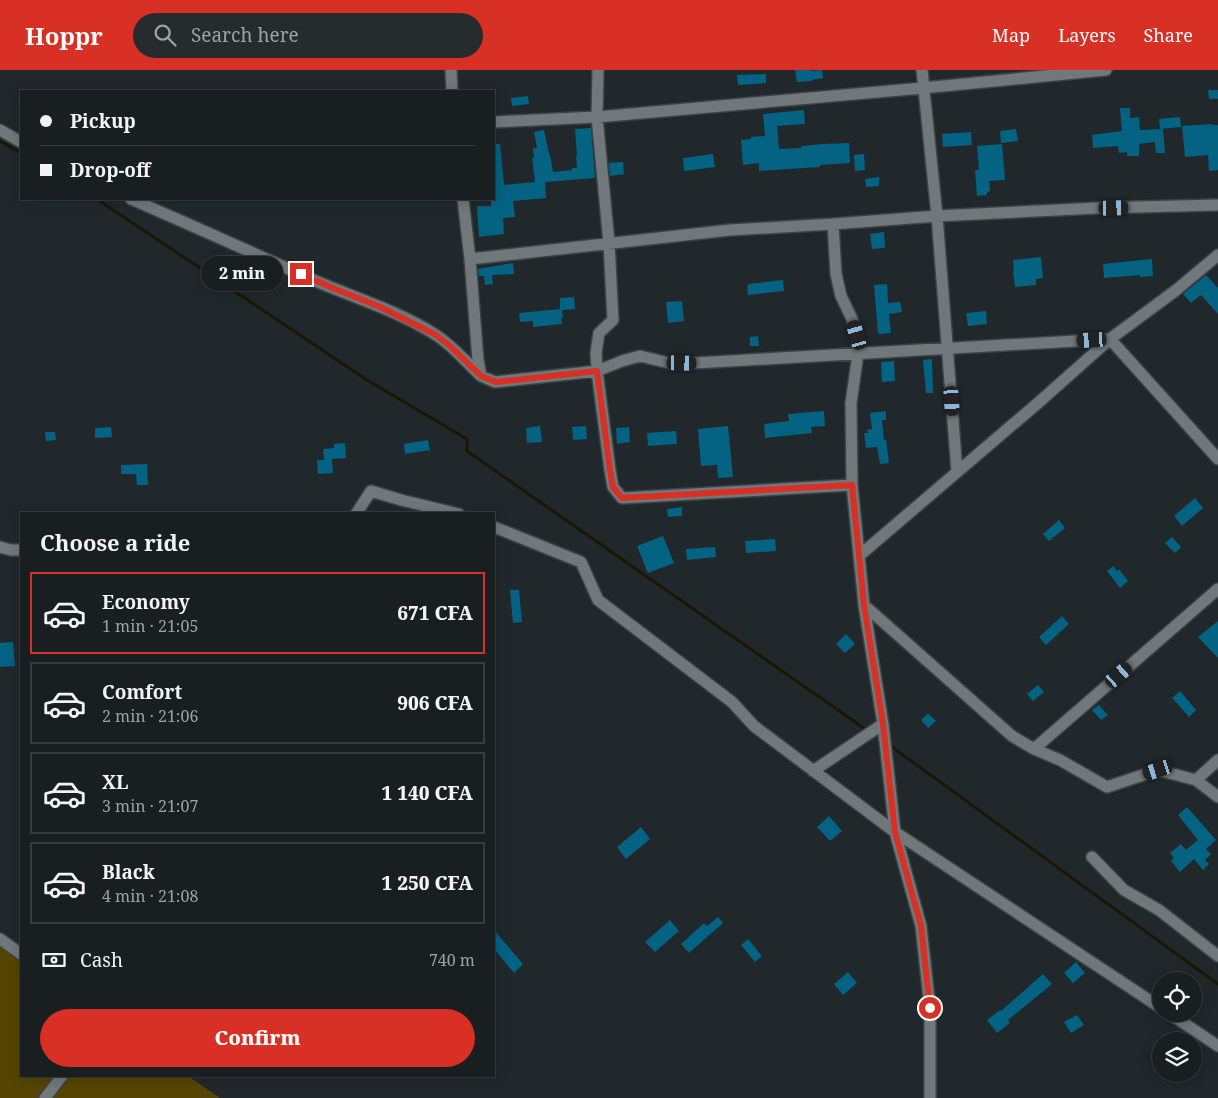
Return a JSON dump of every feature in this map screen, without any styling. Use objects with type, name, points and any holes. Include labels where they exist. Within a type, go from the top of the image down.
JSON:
[{"type":"street","points":[[451,70],[452,90]]},
{"type":"street","points":[[598,70],[597,117],[614,320],[599,333],[596,353],[613,487],[622,498],[852,485]]},
{"type":"street","points":[[922,70],[937,216],[957,472]]},
{"type":"street","points":[[495,122],[597,117],[1106,70]]},
{"type":"street","points":[[0,130],[20,141]]},
{"type":"street","points":[[133,200],[411,322],[436,335],[481,376],[496,382],[597,371],[640,356],[669,363],[695,363],[1110,339]]},
{"type":"street","points":[[463,200],[481,376]]},
{"type":"street","points":[[470,259],[730,230],[937,216],[1097,208],[1218,205]]},
{"type":"street","points":[[834,224],[836,274],[841,296],[857,335],[858,354],[851,403],[852,485],[864,605],[883,724],[895,832],[921,926],[930,1008],[930,1098]]},
{"type":"street","points":[[860,555],[1110,339],[1218,255]]},
{"type":"street","points":[[1110,339],[1218,459]]},
{"type":"street","points":[[357,512],[371,491],[451,512]]},
{"type":"street","points":[[495,527],[581,562],[598,600],[732,702],[754,726],[895,832],[1152,1002]]},
{"type":"street","points":[[0,547],[20,550]]},
{"type":"street","points":[[1034,749],[1218,589]]},
{"type":"street","points":[[864,605],[1012,736],[1034,749],[1060,760],[1107,787],[1158,770],[1196,780],[1218,797]]},
{"type":"street","points":[[813,771],[883,724]]},
{"type":"street","points":[[1196,780],[1218,760]]},
{"type":"street","points":[[1092,857],[1124,890],[1159,910],[1218,956]]},
{"type":"street","points":[[0,939],[20,953]]},
{"type":"street","points":[[1182,1022],[1218,1046]]},
{"type":"street","points":[[45,1098],[61,1077]]},
{"type":"shaded area","points":[[0,946],[20,960],[20,1077],[189,1077],[220,1098],[0,1098]]},
{"type":"building","points":[[795,70],[822,70],[823,78],[797,82]]},
{"type":"building","points":[[766,74],[766,83],[738,85],[737,75]]},
{"type":"building","points":[[1208,90],[1218,90],[1218,99],[1209,99]]},
{"type":"building","points":[[528,96],[529,104],[512,106],[511,98]]},
{"type":"building","points":[[1120,108],[1130,108],[1130,118],[1139,117],[1140,130],[1163,129],[1165,153],[1156,153],[1155,142],[1139,144],[1139,156],[1127,156],[1127,152],[1119,153],[1118,146],[1093,148],[1092,135],[1122,131]]},
{"type":"building","points":[[804,110],[805,124],[777,126],[779,149],[849,143],[850,163],[759,171],[759,163],[743,165],[741,140],[765,136],[763,114]]},
{"type":"building","points":[[1180,117],[1181,127],[1160,129],[1159,119]]},
{"type":"building","points":[[1218,125],[1218,170],[1209,171],[1208,155],[1185,157],[1182,126]]},
{"type":"building","points":[[591,128],[595,178],[545,182],[546,198],[513,201],[515,217],[503,218],[504,234],[479,237],[477,206],[491,206],[491,200],[495,200],[495,144],[500,144],[504,185],[535,182],[532,158],[534,158],[533,148],[537,148],[534,132],[544,130],[553,172],[577,168],[575,129]]},
{"type":"building","points":[[1016,129],[1018,141],[1001,143],[1000,131]]},
{"type":"building","points":[[971,132],[972,145],[943,147],[942,134]]},
{"type":"building","points":[[1002,144],[1005,180],[989,181],[990,191],[987,192],[987,195],[977,196],[975,170],[979,170],[977,146]]},
{"type":"building","points":[[713,154],[715,167],[684,171],[683,158]]},
{"type":"building","points":[[864,154],[865,170],[855,171],[854,155]]},
{"type":"building","points":[[623,162],[624,174],[610,176],[609,163]]},
{"type":"building","points":[[879,177],[879,186],[866,187],[865,179]]},
{"type":"building","points":[[884,232],[885,248],[872,249],[870,234]]},
{"type":"building","points":[[1041,257],[1043,278],[1036,279],[1036,285],[1015,287],[1013,260]]},
{"type":"building","points":[[1152,259],[1153,276],[1140,277],[1140,275],[1104,278],[1103,264]]},
{"type":"building","points":[[513,263],[514,274],[492,275],[493,284],[485,285],[484,276],[479,276],[478,269]]},
{"type":"building","points":[[1206,275],[1218,288],[1218,314],[1201,295],[1191,303],[1183,294]]},
{"type":"building","points":[[783,280],[784,291],[748,295],[747,285],[749,284]]},
{"type":"building","points":[[887,284],[888,303],[900,302],[902,312],[889,314],[891,333],[878,334],[874,285]]},
{"type":"building","points":[[574,297],[575,309],[562,310],[562,324],[533,327],[533,321],[520,322],[519,313],[560,309],[560,298]]},
{"type":"building","points":[[682,301],[684,321],[668,323],[666,302]]},
{"type":"building","points":[[986,311],[987,324],[968,326],[966,313]]},
{"type":"building","points":[[758,336],[759,346],[750,346],[750,337]]},
{"type":"building","points":[[932,359],[933,393],[926,393],[923,360]]},
{"type":"building","points":[[894,361],[895,381],[882,382],[881,362]]},
{"type":"building","points":[[824,411],[825,426],[811,427],[812,433],[765,438],[764,424],[789,421],[788,414]]},
{"type":"building","points":[[886,411],[886,420],[882,420],[889,463],[880,464],[877,447],[866,448],[864,433],[868,433],[867,430],[872,429],[870,413]]},
{"type":"building","points":[[540,426],[542,442],[527,443],[526,428]]},
{"type":"building","points":[[586,426],[587,439],[573,440],[572,427]]},
{"type":"building","points":[[728,426],[733,477],[718,478],[717,465],[701,466],[698,429]]},
{"type":"building","points":[[111,427],[112,437],[95,438],[95,428]]},
{"type":"building","points":[[629,427],[630,442],[617,444],[616,428]]},
{"type":"building","points":[[676,431],[677,444],[648,446],[647,433]]},
{"type":"building","points":[[45,432],[55,432],[56,440],[46,441]]},
{"type":"building","points":[[428,440],[430,450],[405,454],[404,444]]},
{"type":"building","points":[[345,443],[346,458],[332,459],[333,473],[318,474],[317,460],[324,460],[323,449],[334,448],[334,444]]},
{"type":"building","points":[[147,464],[148,485],[137,485],[136,474],[121,474],[121,465]]},
{"type":"building","points":[[1195,498],[1203,508],[1182,526],[1174,516]]},
{"type":"building","points":[[682,507],[682,516],[668,517],[667,509]]},
{"type":"building","points":[[1059,520],[1065,528],[1049,541],[1043,534]]},
{"type":"building","points":[[663,536],[674,563],[648,573],[637,546]]},
{"type":"building","points":[[1172,537],[1181,547],[1175,553],[1165,543]]},
{"type":"building","points":[[775,539],[776,551],[746,553],[745,541]]},
{"type":"building","points":[[715,547],[716,557],[687,560],[686,549]]},
{"type":"building","points":[[1113,566],[1117,571],[1119,569],[1128,581],[1120,588],[1107,571]]},
{"type":"building","points":[[510,590],[519,590],[522,622],[513,623]]},
{"type":"building","points":[[1062,616],[1069,624],[1046,645],[1039,637]]},
{"type":"building","points":[[1218,621],[1218,658],[1198,637]]},
{"type":"building","points":[[846,634],[855,644],[845,653],[836,644]]},
{"type":"building","points":[[13,642],[15,666],[0,667],[0,643]]},
{"type":"building","points":[[1038,685],[1044,692],[1033,701],[1027,694]]},
{"type":"building","points":[[1180,691],[1196,710],[1189,717],[1172,698]]},
{"type":"building","points":[[1099,705],[1108,715],[1101,720],[1092,710]]},
{"type":"building","points":[[928,713],[936,721],[928,728],[921,720]]},
{"type":"building","points":[[1187,807],[1216,840],[1206,849],[1211,854],[1205,860],[1209,864],[1203,870],[1194,859],[1180,872],[1171,861],[1174,858],[1170,853],[1181,844],[1186,850],[1198,840],[1178,815]]},
{"type":"building","points":[[829,816],[842,831],[830,841],[817,827]]},
{"type":"building","points":[[641,827],[650,839],[626,859],[617,847]]},
{"type":"building","points":[[718,917],[723,923],[689,953],[681,944],[704,923],[707,926]]},
{"type":"building","points":[[670,920],[679,931],[655,952],[645,942]]},
{"type":"building","points":[[495,931],[523,964],[514,973],[495,950]]},
{"type":"building","points":[[748,939],[762,956],[755,962],[741,945]]},
{"type":"building","points":[[1076,962],[1085,973],[1073,983],[1064,973]]},
{"type":"building","points":[[848,972],[857,983],[843,995],[834,984]]},
{"type":"building","points":[[1043,974],[1052,984],[1008,1020],[1010,1023],[997,1033],[987,1020],[1001,1011]]},
{"type":"building","points":[[1077,1015],[1084,1025],[1071,1033],[1064,1022]]},
{"type":"waterway","points":[[0,141],[20,152]]},
{"type":"waterway","points":[[98,200],[367,380],[467,439],[467,451],[868,731]]},
{"type":"waterway","points":[[888,744],[1218,984]]},
{"type":"route","points":[[301,274],[378,306],[436,335],[481,376],[496,382],[597,371],[613,487],[622,498],[852,485],[864,605],[883,724],[895,832],[921,926],[930,1008]]}]
